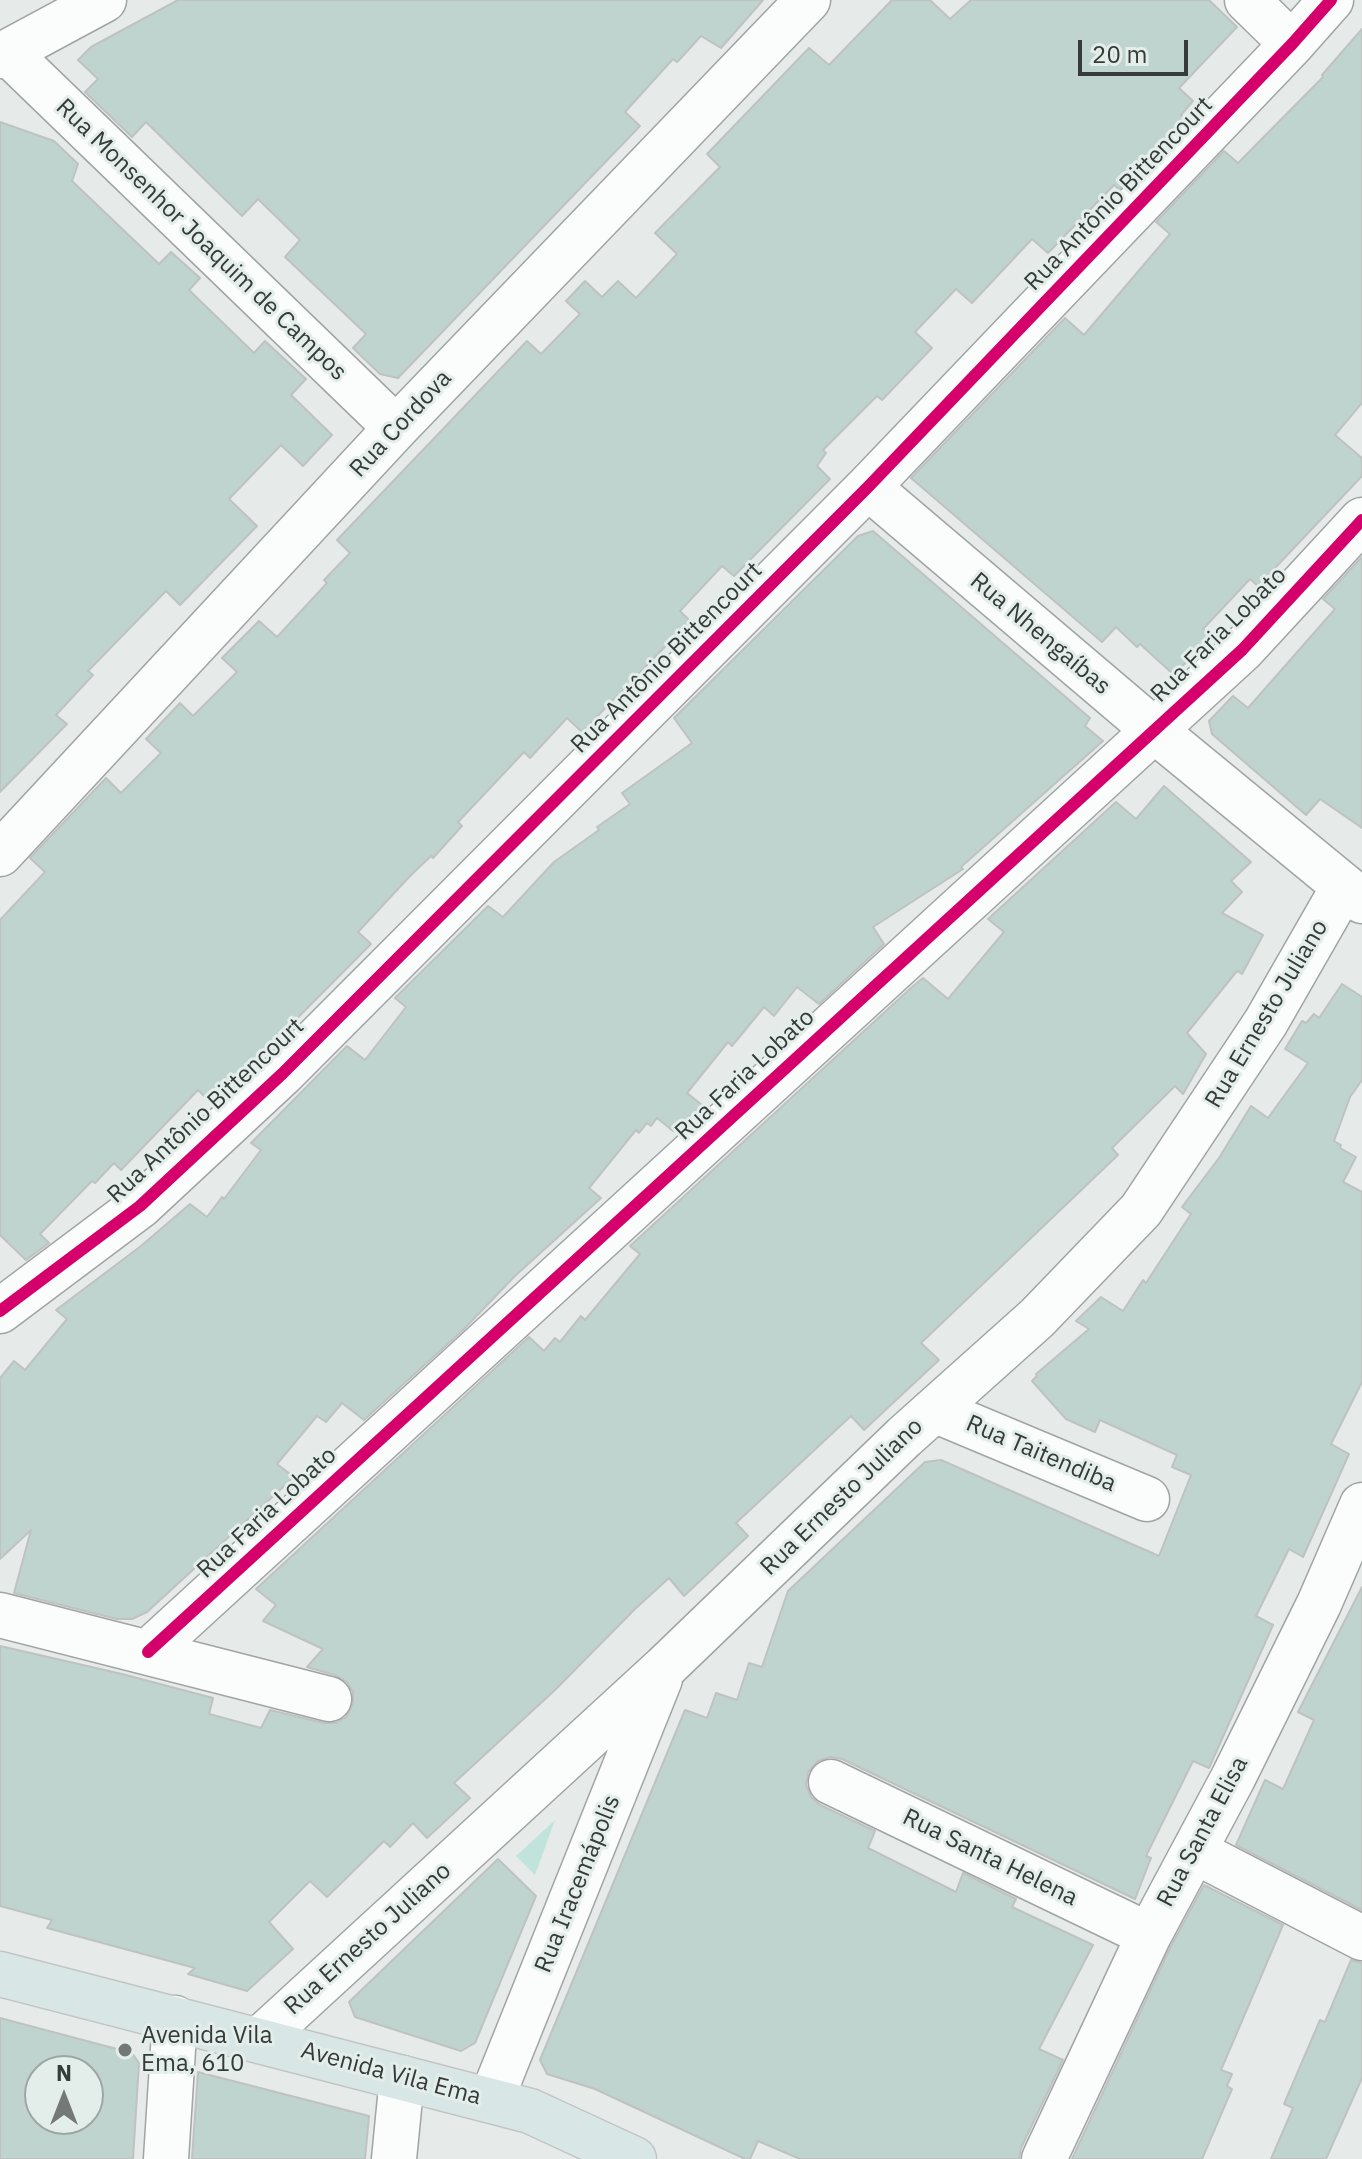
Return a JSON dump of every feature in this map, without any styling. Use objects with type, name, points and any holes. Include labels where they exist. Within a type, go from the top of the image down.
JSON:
[{"type":"main road","name":"Avenida Vila Ema","points":[[0,1974],[530,2111],[634,2159]]},
{"type":"street","points":[[3,54],[104,0]]},
{"type":"street","name":"Rua Cordova","points":[[0,854],[396,428],[808,0]]},
{"type":"street","points":[[1247,0],[1292,44]]},
{"type":"street","name":"Rua Antônio Bittencourt","points":[[0,1311],[140,1206],[282,1074],[868,487],[1331,0]]},
{"type":"street","name":"Rua Monsenhor Joaquim de Campos","points":[[3,54],[396,428]]},
{"type":"street","name":"Rua Nhengaíbas","points":[[868,487],[1154,730],[1353,893]]},
{"type":"street","name":"Rua Faria Lobato","points":[[148,1652],[1242,650],[1362,520]]},
{"type":"street","name":"Rua Ernesto Juliano","points":[[259,2040],[664,1668],[934,1410],[1037,1318],[1141,1210],[1353,893]]},
{"type":"street","name":"Rua Taitendiba","points":[[934,1410],[1147,1499]]},
{"type":"street","name":"Rua Santa Elisa","points":[[1044,2159],[1149,1935],[1233,1778],[1319,1604],[1362,1505]]},
{"type":"street","points":[[0,1615],[329,1699]]},
{"type":"street","name":"Rua Iracemápolis","points":[[491,2100],[664,1668]]},
{"type":"street","name":"Rua Santa Helena","points":[[831,1782],[1149,1935]]},
{"type":"street","points":[[1194,1851],[1362,1938]]},
{"type":"street","points":[[166,2159],[175,2018]]},
{"type":"street","points":[[394,2159],[402,2078]]},
{"type":"green space","points":[[555,1820],[535,1875],[516,1856]]},
{"type":"building","points":[[178,0],[763,0],[721,48],[701,36],[677,62],[673,59],[625,112],[640,126],[398,378],[380,374],[353,348],[366,334],[285,257],[300,240],[258,199],[242,216],[146,122],[132,137],[85,92],[98,79],[78,60],[91,47]]},
{"type":"building","points":[[892,0],[930,0],[950,19],[971,0],[1209,0],[1237,27],[1179,88],[1193,101],[1181,115],[1186,119],[1119,189],[1114,185],[1048,253],[1032,239],[972,303],[956,289],[915,332],[932,348],[882,400],[877,396],[823,450],[826,453],[817,466],[830,479],[734,576],[722,566],[680,611],[690,621],[582,732],[567,718],[530,758],[524,752],[458,822],[462,826],[433,858],[431,856],[411,875],[358,932],[371,944],[212,1104],[198,1090],[121,1170],[114,1163],[95,1183],[92,1181],[40,1234],[49,1243],[26,1260],[0,1235],[0,920],[45,872],[30,858],[106,778],[121,793],[161,753],[146,739],[180,703],[193,716],[237,672],[222,658],[259,621],[277,637],[350,553],[337,540],[527,341],[541,354],[580,314],[566,301],[585,281],[602,297],[618,281],[636,298],[677,254],[655,233],[720,167],[707,154],[809,48],[829,65]]},
{"type":"building","points":[[1362,29],[1362,403],[1335,435],[1362,458],[1362,476],[1258,586],[1250,579],[1203,629],[1211,636],[1174,675],[1116,627],[1102,642],[911,478],[1065,318],[1084,335],[1170,234],[1156,222],[1224,151],[1238,163],[1323,77]]},
{"type":"building","points":[[0,122],[54,141],[78,164],[72,181],[159,264],[171,252],[200,278],[189,290],[254,353],[265,341],[306,379],[291,395],[332,435],[303,466],[281,445],[229,499],[257,526],[180,605],[166,591],[88,671],[93,675],[56,715],[67,724],[0,792]]},
{"type":"building","points":[[873,531],[1090,718],[1085,726],[1103,741],[961,867],[963,869],[873,927],[884,944],[819,1004],[797,987],[774,1016],[764,1007],[732,1046],[728,1042],[687,1093],[702,1105],[673,1131],[657,1118],[651,1126],[647,1123],[639,1133],[636,1130],[589,1188],[601,1198],[364,1420],[342,1403],[326,1422],[317,1416],[277,1464],[294,1477],[147,1612],[132,1619],[117,1619],[14,1593],[31,1530],[0,1559],[0,1378],[14,1361],[25,1370],[67,1319],[56,1310],[141,1246],[190,1204],[207,1217],[261,1150],[251,1143],[347,1046],[365,1060],[406,1007],[395,998],[488,906],[503,917],[554,862],[630,804],[622,793],[692,743],[674,718],[858,536]]},
{"type":"building","points":[[1362,557],[1362,828],[1320,799],[1306,815],[1212,734],[1209,721],[1233,696],[1248,708],[1335,609],[1323,599]]},
{"type":"building","points":[[1164,786],[1251,862],[1231,881],[1242,892],[1222,913],[1263,935],[1242,974],[1237,971],[1187,1033],[1206,1054],[1183,1094],[1175,1086],[1112,1148],[1118,1155],[921,1343],[939,1360],[864,1430],[851,1416],[736,1523],[748,1536],[684,1596],[669,1578],[635,1609],[555,1690],[454,1783],[470,1798],[427,1838],[413,1823],[390,1847],[384,1841],[327,1897],[310,1881],[269,1922],[293,1949],[247,1991],[188,1974],[195,1968],[47,1928],[52,1920],[0,1906],[0,1646],[213,1698],[209,1714],[261,1728],[270,1710],[324,1723],[336,1723],[346,1717],[353,1704],[353,1692],[347,1682],[307,1667],[323,1649],[263,1621],[276,1605],[256,1589],[529,1337],[544,1351],[555,1338],[560,1342],[581,1316],[585,1320],[640,1254],[630,1246],[912,987],[923,978],[948,999],[1004,932],[988,919],[1116,802],[1136,819]]},
{"type":"building","points":[[1342,984],[1362,997],[1362,1080],[1350,1097],[1334,1141],[1356,1157],[1343,1182],[1362,1192],[1362,1382],[1331,1444],[1349,1454],[1303,1557],[1289,1549],[1256,1616],[1273,1625],[1209,1768],[1193,1761],[1146,1856],[1151,1858],[1135,1899],[842,1759],[830,1757],[818,1761],[808,1772],[806,1785],[811,1797],[820,1805],[875,1831],[868,1848],[956,1892],[963,1873],[1016,1899],[1012,1907],[1093,1945],[1039,2049],[1063,2060],[1021,2148],[1019,2159],[800,2159],[758,2141],[750,2159],[745,2159],[595,2089],[547,2074],[540,2060],[685,1710],[707,1718],[716,1693],[737,1700],[749,1663],[762,1667],[788,1591],[925,1462],[941,1460],[1159,1556],[1191,1475],[1172,1467],[1177,1455],[1100,1420],[1095,1432],[1066,1419],[1032,1381],[1036,1374],[1089,1329],[1076,1321],[1101,1297],[1123,1311],[1143,1280],[1146,1283],[1191,1214],[1182,1207],[1219,1158],[1251,1106],[1268,1118],[1308,1063],[1285,1049],[1302,1021],[1306,1023],[1314,1014],[1319,1018]]},
{"type":"building","points":[[1362,1587],[1362,1910],[1236,1845],[1265,1780],[1283,1789],[1314,1720],[1298,1712]]},
{"type":"building","points":[[498,1859],[536,1896],[475,2043],[461,2051],[355,2017],[349,2002]]},
{"type":"building","points":[[1204,1885],[1283,1925],[1221,2070],[1232,2074],[1227,2086],[1232,2089],[1202,2159],[1072,2159],[1171,1946]]},
{"type":"building","points":[[1351,1960],[1362,1963],[1362,2078],[1326,2159],[1271,2159],[1293,2108],[1284,2104],[1320,2020],[1325,2022]]},
{"type":"building","points":[[0,2018],[132,2053],[139,2063],[133,2159],[0,2159]]},
{"type":"building","points":[[198,2072],[369,2116],[365,2159],[192,2159]]},
{"type":"cycle path","points":[[0,1311],[140,1206],[282,1074],[868,487],[1331,0]]},
{"type":"cycle path","points":[[148,1652],[1242,650],[1362,520]]},
{"type":"place","name":"Avenida Vila Ema, 610","points":[[125,2050]]}]
